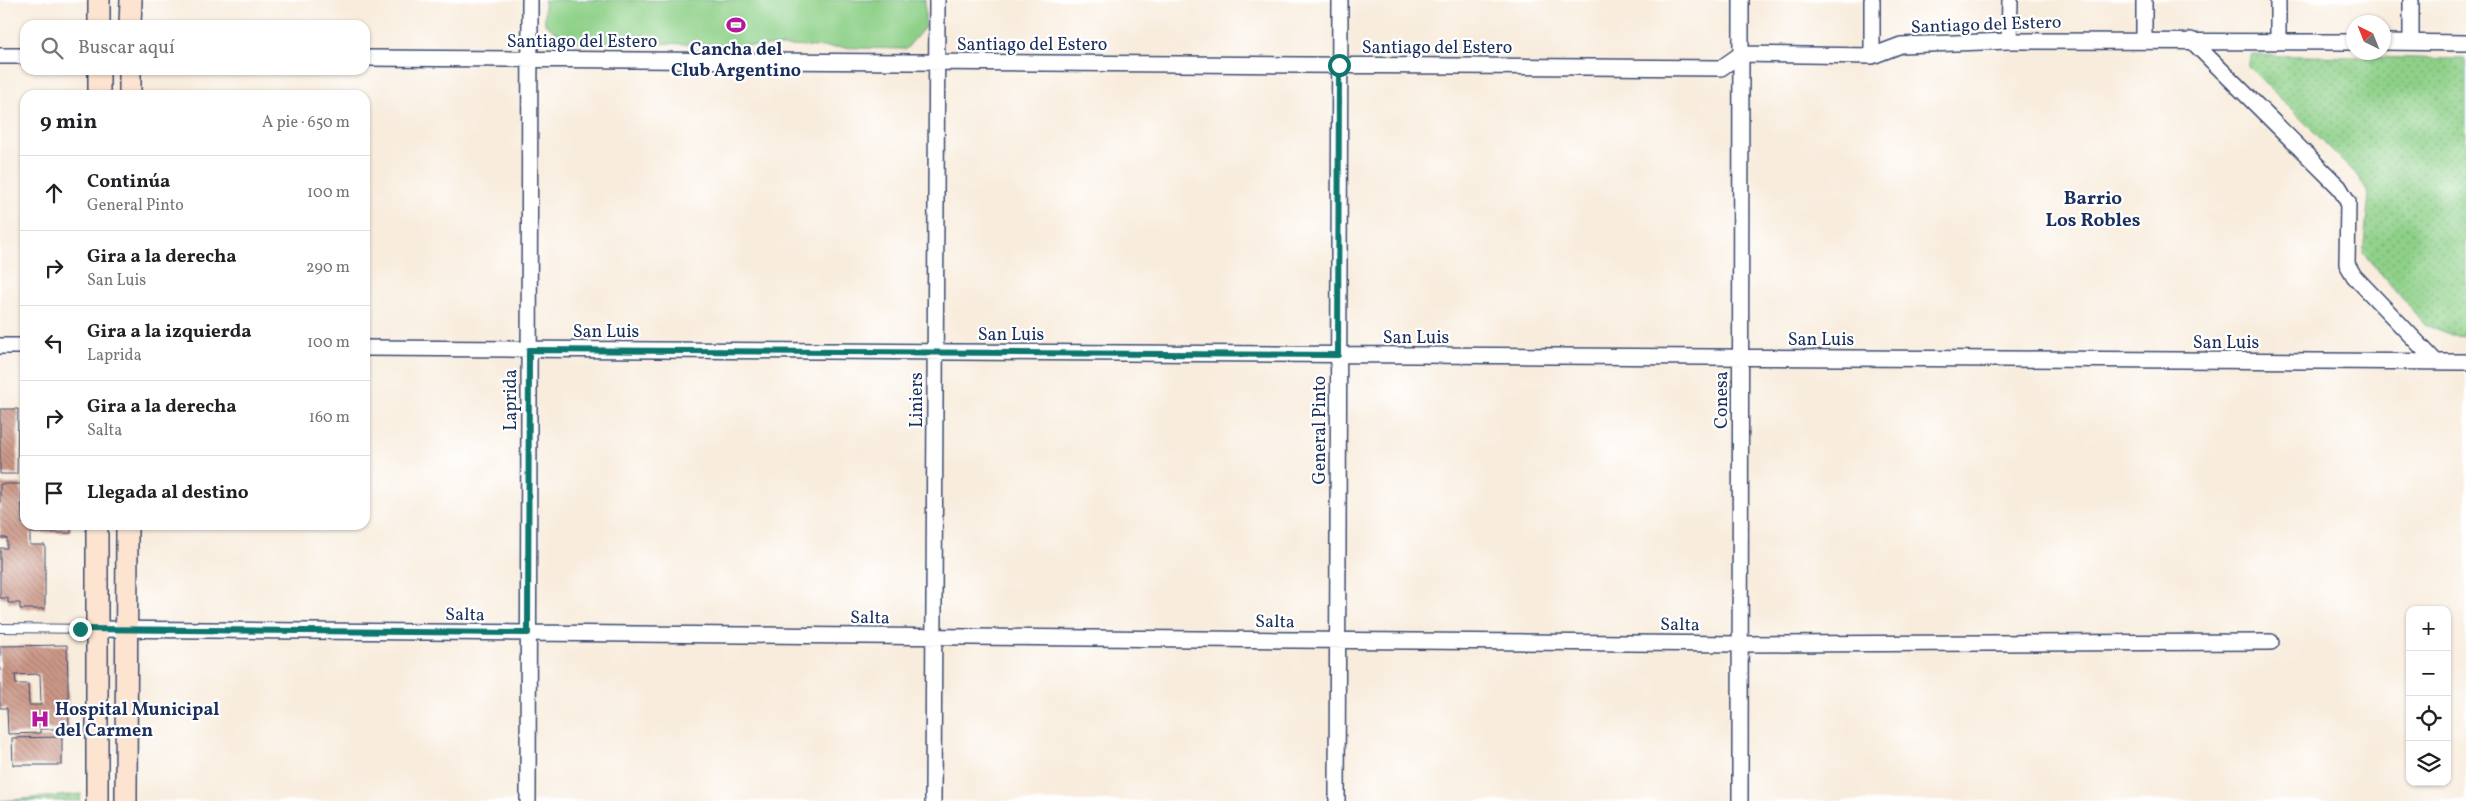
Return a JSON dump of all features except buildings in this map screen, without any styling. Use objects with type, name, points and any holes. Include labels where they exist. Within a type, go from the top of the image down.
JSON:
[{"type":"main road","points":[[99,20],[100,0]]},
{"type":"main road","points":[[130,20],[131,0]]},
{"type":"main road","points":[[99,75],[99,90]]},
{"type":"main road","points":[[130,75],[130,90]]},
{"type":"main road","points":[[97,530],[97,801]]},
{"type":"main road","points":[[126,801],[127,530]]},
{"type":"street","name":"Laprida","points":[[528,801],[530,0]]},
{"type":"street","name":"Liniers","points":[[934,801],[937,0]]},
{"type":"street","name":"General Pinto","points":[[1337,801],[1336,640],[1340,0]]},
{"type":"street","name":"Conesa","points":[[1740,801],[1742,0]]},
{"type":"street","points":[[1872,0],[1872,56]]},
{"type":"street","points":[[2009,40],[2010,0]]},
{"type":"street","points":[[2144,0],[2144,40]]},
{"type":"street","points":[[2278,0],[2278,41]]},
{"type":"street","points":[[2411,0],[2411,42]]},
{"type":"street","name":"Santiago del Estero","points":[[370,58],[1721,68],[1741,54],[1872,56],[1901,45],[2009,40],[2346,42]]},
{"type":"street","points":[[2191,40],[2339,188],[2348,202],[2347,264],[2354,276],[2436,362]]},
{"type":"street","points":[[2391,42],[2466,43]]},
{"type":"street","points":[[0,56],[20,56]]},
{"type":"street","points":[[0,346],[20,346]]},
{"type":"street","name":"San Luis","points":[[370,348],[2466,362]]},
{"type":"street","name":"Salta","points":[[98,629],[1740,644],[2271,642]]},
{"type":"lane","name":"Salta","points":[[0,628],[98,629]]},
{"type":"green space","name":"Cancha del Club Argentino","points":[[544,0],[925,0],[925,27],[906,49],[568,41],[545,24]]},
{"type":"green space","points":[[2252,55],[2346,57],[2346,60],[2391,60],[2391,58],[2466,59],[2466,336],[2452,335],[2425,325],[2363,253],[2369,195],[2357,175],[2247,65]]},
{"type":"green space","points":[[81,794],[80,801],[0,801]]},
{"type":"place","name":"Cancha del Club Argentino","points":[[736,25]]},
{"type":"place","name":"Hospital Municipal del Carmen","points":[[40,719]]},
{"type":"district","name":"Barrio Los Robles","points":[[2093,208]]},
{"type":"route","points":[[80,629],[528,633],[529,350],[1338,355],[1339,65]]}]
